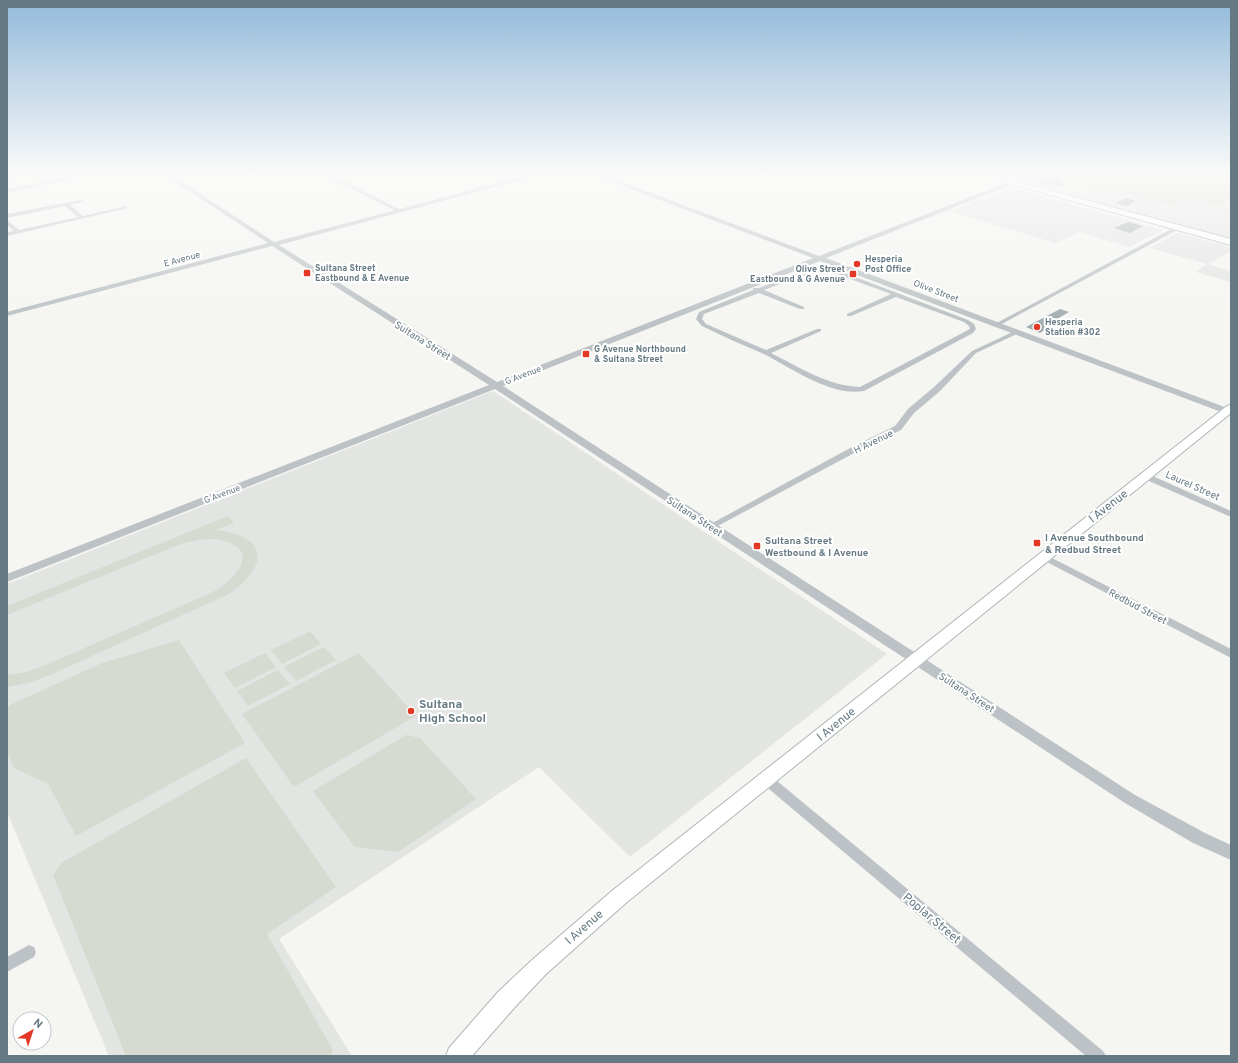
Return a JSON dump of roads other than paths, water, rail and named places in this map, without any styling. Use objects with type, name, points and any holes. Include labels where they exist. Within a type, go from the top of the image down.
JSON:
[{"type":"main road","points":[[1153,222],[1231,242]]},
{"type":"main road","name":"I Avenue","points":[[457,1056],[506,1000],[539,967],[620,896],[917,660],[1145,476],[1230,411]]},
{"type":"street","points":[[7,222],[18,232]]},
{"type":"street","points":[[7,234],[66,222]]},
{"type":"street","name":"Sultana Street","points":[[239,222],[495,386],[1130,799],[1199,838],[1231,853]]},
{"type":"street","name":"E Avenue","points":[[7,314],[359,222]]},
{"type":"street","name":"Olive Street","points":[[722,222],[1230,411]]},
{"type":"street","name":"G Avenue","points":[[7,578],[912,222]]},
{"type":"street","points":[[996,325],[1177,228]]},
{"type":"street","points":[[821,269],[835,271],[966,321],[972,325],[972,329],[971,332],[861,388],[852,390],[832,385],[704,325],[699,319],[701,313],[758,290],[811,270],[821,269]]},
{"type":"street","points":[[748,286],[802,308]]},
{"type":"street","points":[[849,315],[905,290]]},
{"type":"street","points":[[766,353],[819,330]]},
{"type":"street","name":"H Avenue","points":[[711,526],[855,449],[898,428],[911,411],[937,389],[974,352],[1017,332]]},
{"type":"street","name":"Laurel Street","points":[[1145,476],[1231,514]]},
{"type":"street","name":"Redbud Street","points":[[1044,557],[1231,654]]},
{"type":"street","name":"Poplar Street","points":[[767,780],[1098,1056]]},
{"type":"street","points":[[7,965],[30,952]]},
{"type":"place","name":"Hesperia Post Office","points":[[857,264]]},
{"type":"place","name":"Sultana Street Eastbound & E Avenue","points":[[307,273]]},
{"type":"place","name":"Olive Street Eastbound & G Avenue","points":[[853,274]]},
{"type":"place","name":"Hesperia Station #302","points":[[1037,327]]},
{"type":"place","name":"G Avenue Northbound & Sultana Street","points":[[586,354]]},
{"type":"place","name":"I Avenue Southbound & Redbud Street","points":[[1037,543]]},
{"type":"place","name":"Sultana Street Westbound & I Avenue","points":[[757,546]]},
{"type":"place","name":"Sultana High School","points":[[411,711]]}]
